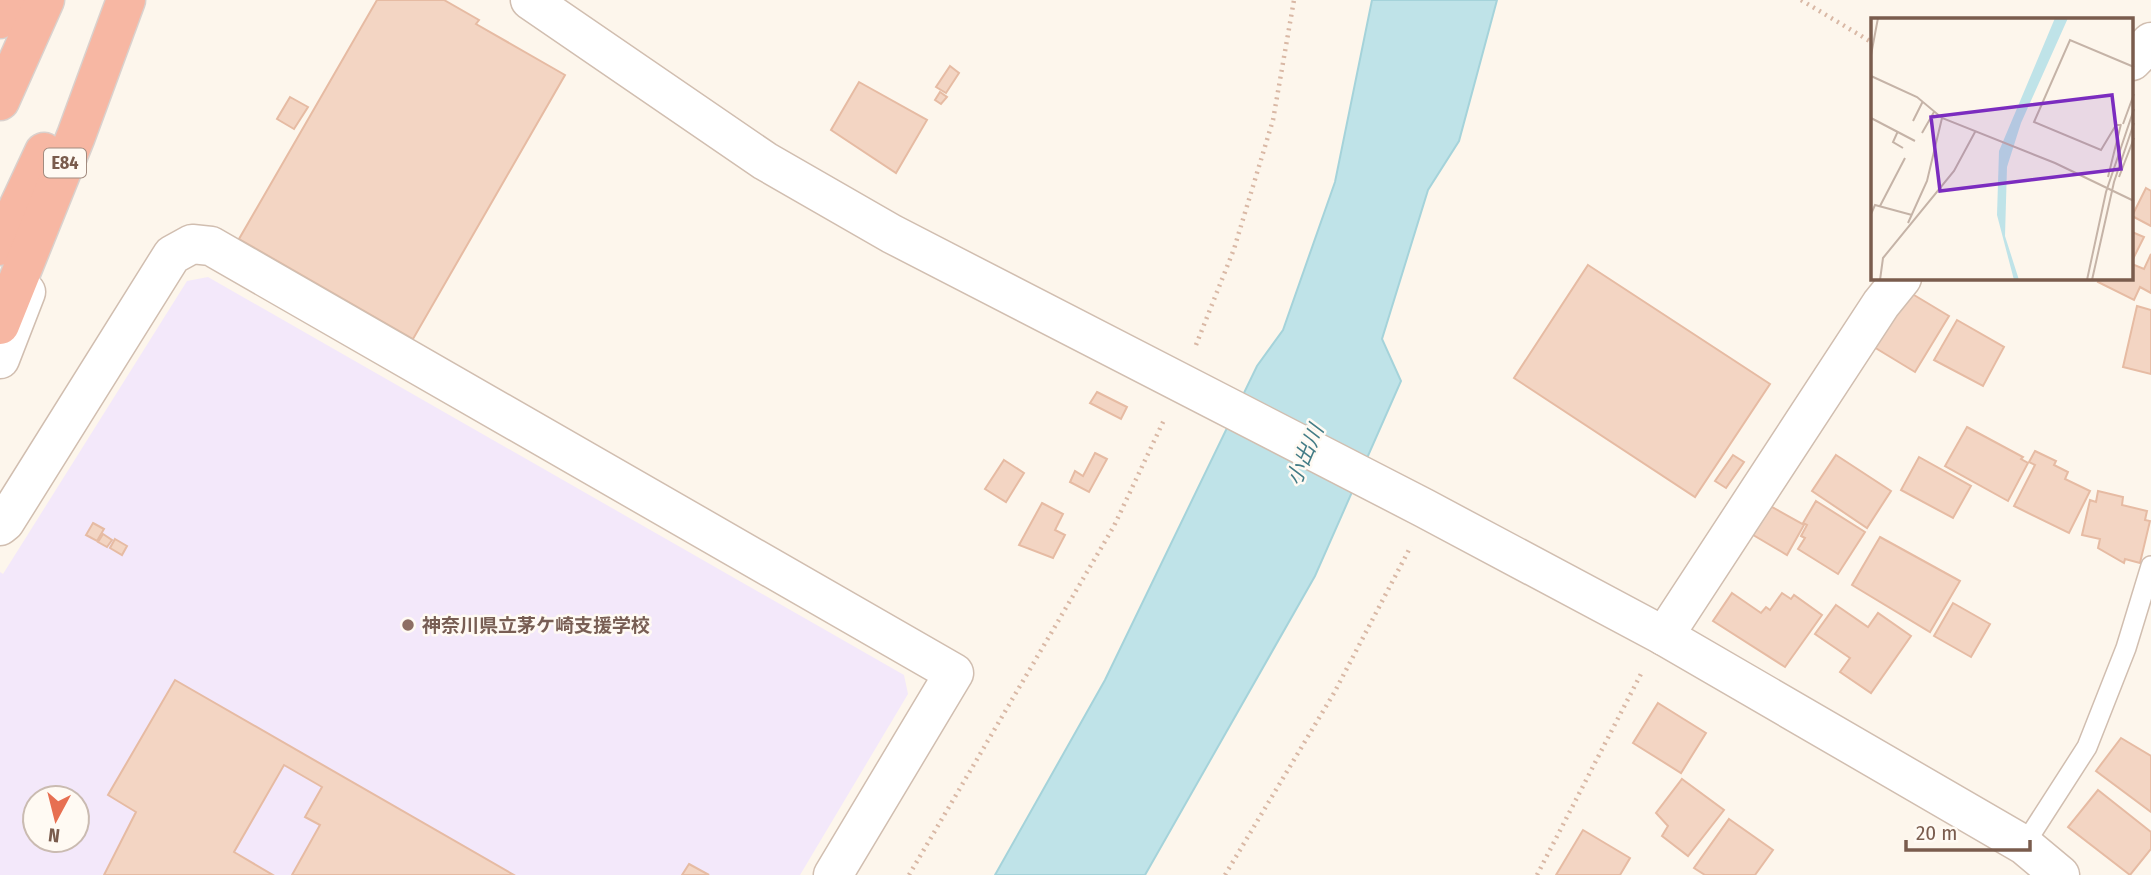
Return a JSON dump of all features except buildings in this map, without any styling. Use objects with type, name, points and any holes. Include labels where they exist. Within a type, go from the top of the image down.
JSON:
[{"type":"highway","points":[[0,19],[10,0]]},
{"type":"highway","points":[[0,101],[45,0]]},
{"type":"highway","name":"E84","points":[[0,246],[111,0]]},
{"type":"highway","name":"E84","points":[[0,325],[76,136],[126,0]]},
{"type":"street","points":[[0,359],[139,0]]},
{"type":"street","points":[[530,0],[765,161],[891,234],[1664,636],[2024,845],[2060,875]]},
{"type":"street","points":[[2134,59],[2151,42]]},
{"type":"street","points":[[0,526],[5,523],[172,254],[192,244],[211,246],[954,673],[833,875]]},
{"type":"street","points":[[1664,636],[1881,304],[1900,280]]},
{"type":"lane","points":[[2024,845],[2087,747],[2126,648],[2151,566]]},
{"type":"path","points":[[909,875],[1114,526],[1161,429],[1234,249],[1273,120],[1293,0]]},
{"type":"path","points":[[1801,0],[1871,42]]},
{"type":"path","points":[[1225,875],[1334,693],[1426,510]]},
{"type":"path","points":[[1537,875],[1639,676],[1664,636]]},
{"type":"shaded area","name":"神奈川県立茅ケ崎支援学校","points":[[208,277],[904,675],[908,694],[800,875],[0,875],[0,572],[3,574],[187,281]]},
{"type":"water","name":"小出川","points":[[1372,0],[1497,0],[1459,141],[1428,190],[1382,339],[1401,381],[1315,576],[1145,875],[995,875],[1105,680],[1257,366],[1283,330],[1335,182]]},
{"type":"place","name":"神奈川県立茅ケ崎支援学校","points":[[408,625]]}]
